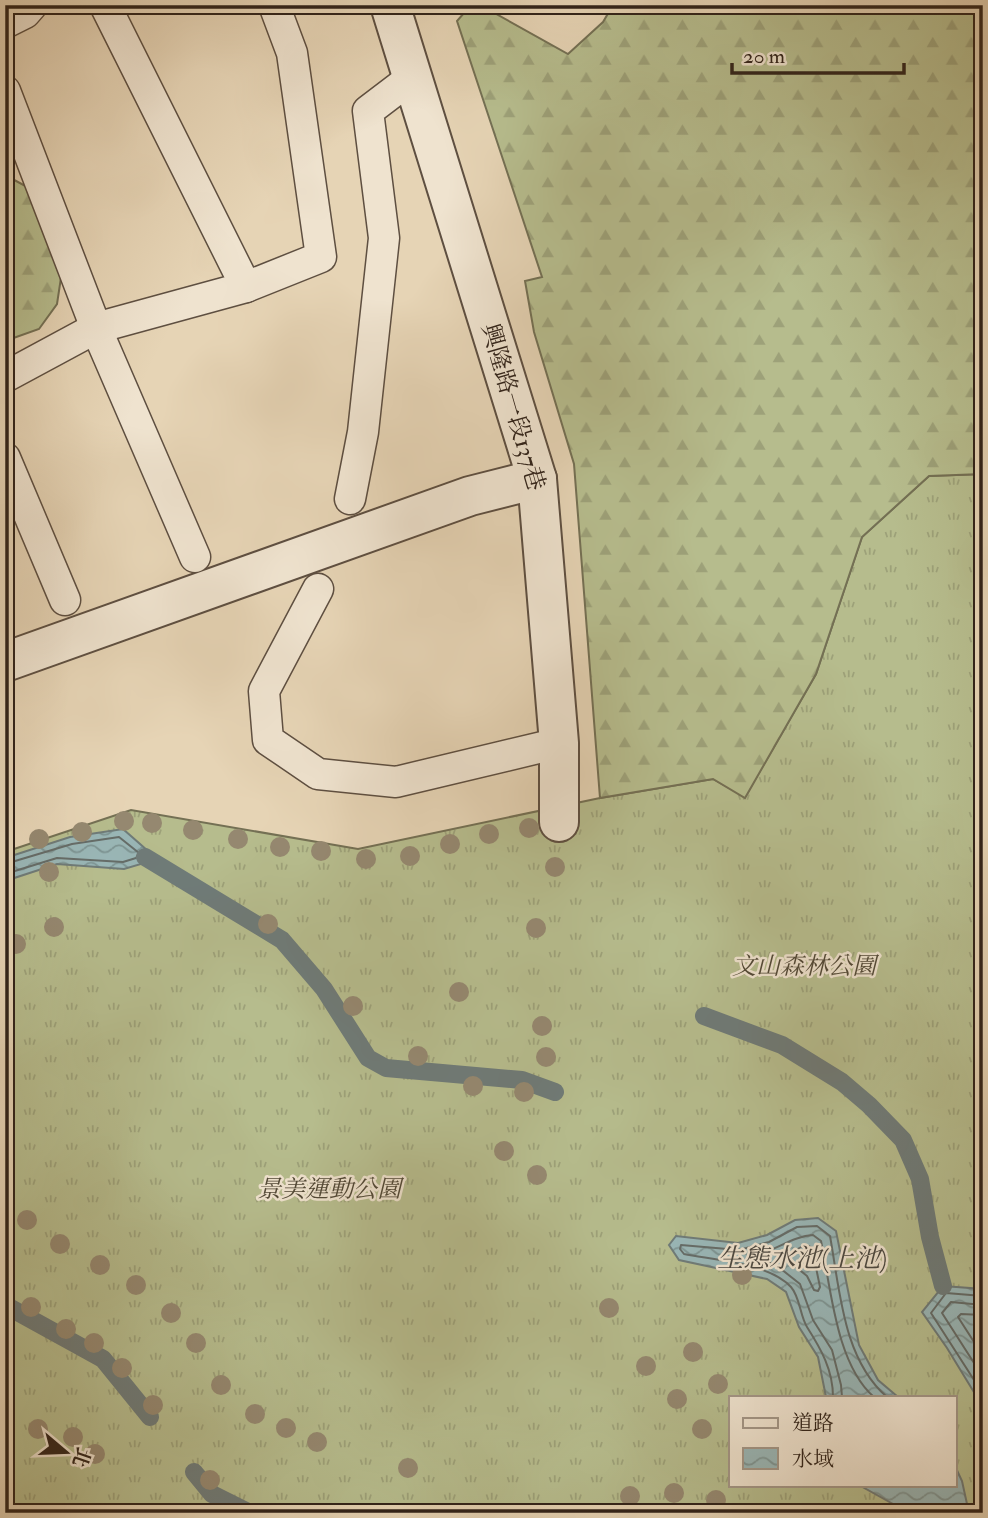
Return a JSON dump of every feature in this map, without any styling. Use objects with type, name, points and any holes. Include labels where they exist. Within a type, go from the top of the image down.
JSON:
[{"type":"street","name":"興隆路一段137巷","points":[[390,5],[537,479],[559,743],[559,822]]},
{"type":"street","points":[[5,662],[470,496],[537,479]]},
{"type":"lane","points":[[5,23],[24,13],[32,5]]},
{"type":"lane","points":[[105,5],[246,287]]},
{"type":"lane","points":[[5,377],[96,328],[246,287],[321,257],[292,53],[274,5]]},
{"type":"lane","points":[[351,499],[363,432],[384,238],[368,111],[414,76]]},
{"type":"lane","points":[[5,91],[96,328],[195,557]]},
{"type":"lane","points":[[5,458],[65,600]]},
{"type":"lane","points":[[318,589],[264,691],[268,740],[318,774],[396,782],[559,743]]},
{"type":"green space","points":[[471,5],[480,5],[568,54],[603,22],[613,5],[983,5],[983,474],[929,476],[862,537],[816,674],[745,798],[713,779],[600,798],[574,464],[534,332],[525,281],[542,277],[457,21]]},
{"type":"green space","points":[[5,175],[31,189],[62,271],[57,304],[39,329],[5,341]]},
{"type":"green space","name":"景美運動公園","points":[[983,474],[983,1513],[5,1513],[5,852],[131,810],[358,849],[600,798],[713,779],[745,797],[816,674],[862,537],[929,476]]},
{"type":"water","points":[[123,829],[148,851],[141,864],[124,869],[57,864],[5,881],[5,858],[70,837]]},
{"type":"water","name":"生態水池(上池)","points":[[818,1218],[836,1231],[859,1345],[878,1380],[897,1396],[826,1396],[818,1357],[799,1327],[786,1292],[767,1279],[679,1260],[669,1245],[676,1236],[738,1243],[767,1235],[795,1220]]},
{"type":"water","points":[[943,1286],[983,1289],[983,1407],[922,1312]]},
{"type":"water","points":[[956,1468],[962,1481],[969,1513],[902,1513],[902,1509],[861,1486],[956,1486]]},
{"type":"waterway","points":[[145,857],[282,940],[324,989],[368,1058],[386,1068],[522,1080],[555,1092]]},
{"type":"waterway","points":[[704,1016],[782,1045],[842,1082],[903,1140],[920,1179],[930,1237],[943,1286]]},
{"type":"waterway","points":[[5,1305],[103,1359],[150,1417]]},
{"type":"waterway","points":[[194,1472],[212,1494],[250,1513]]},
{"type":"park label","name":"文山森林公園","points":[[804,966]]}]
